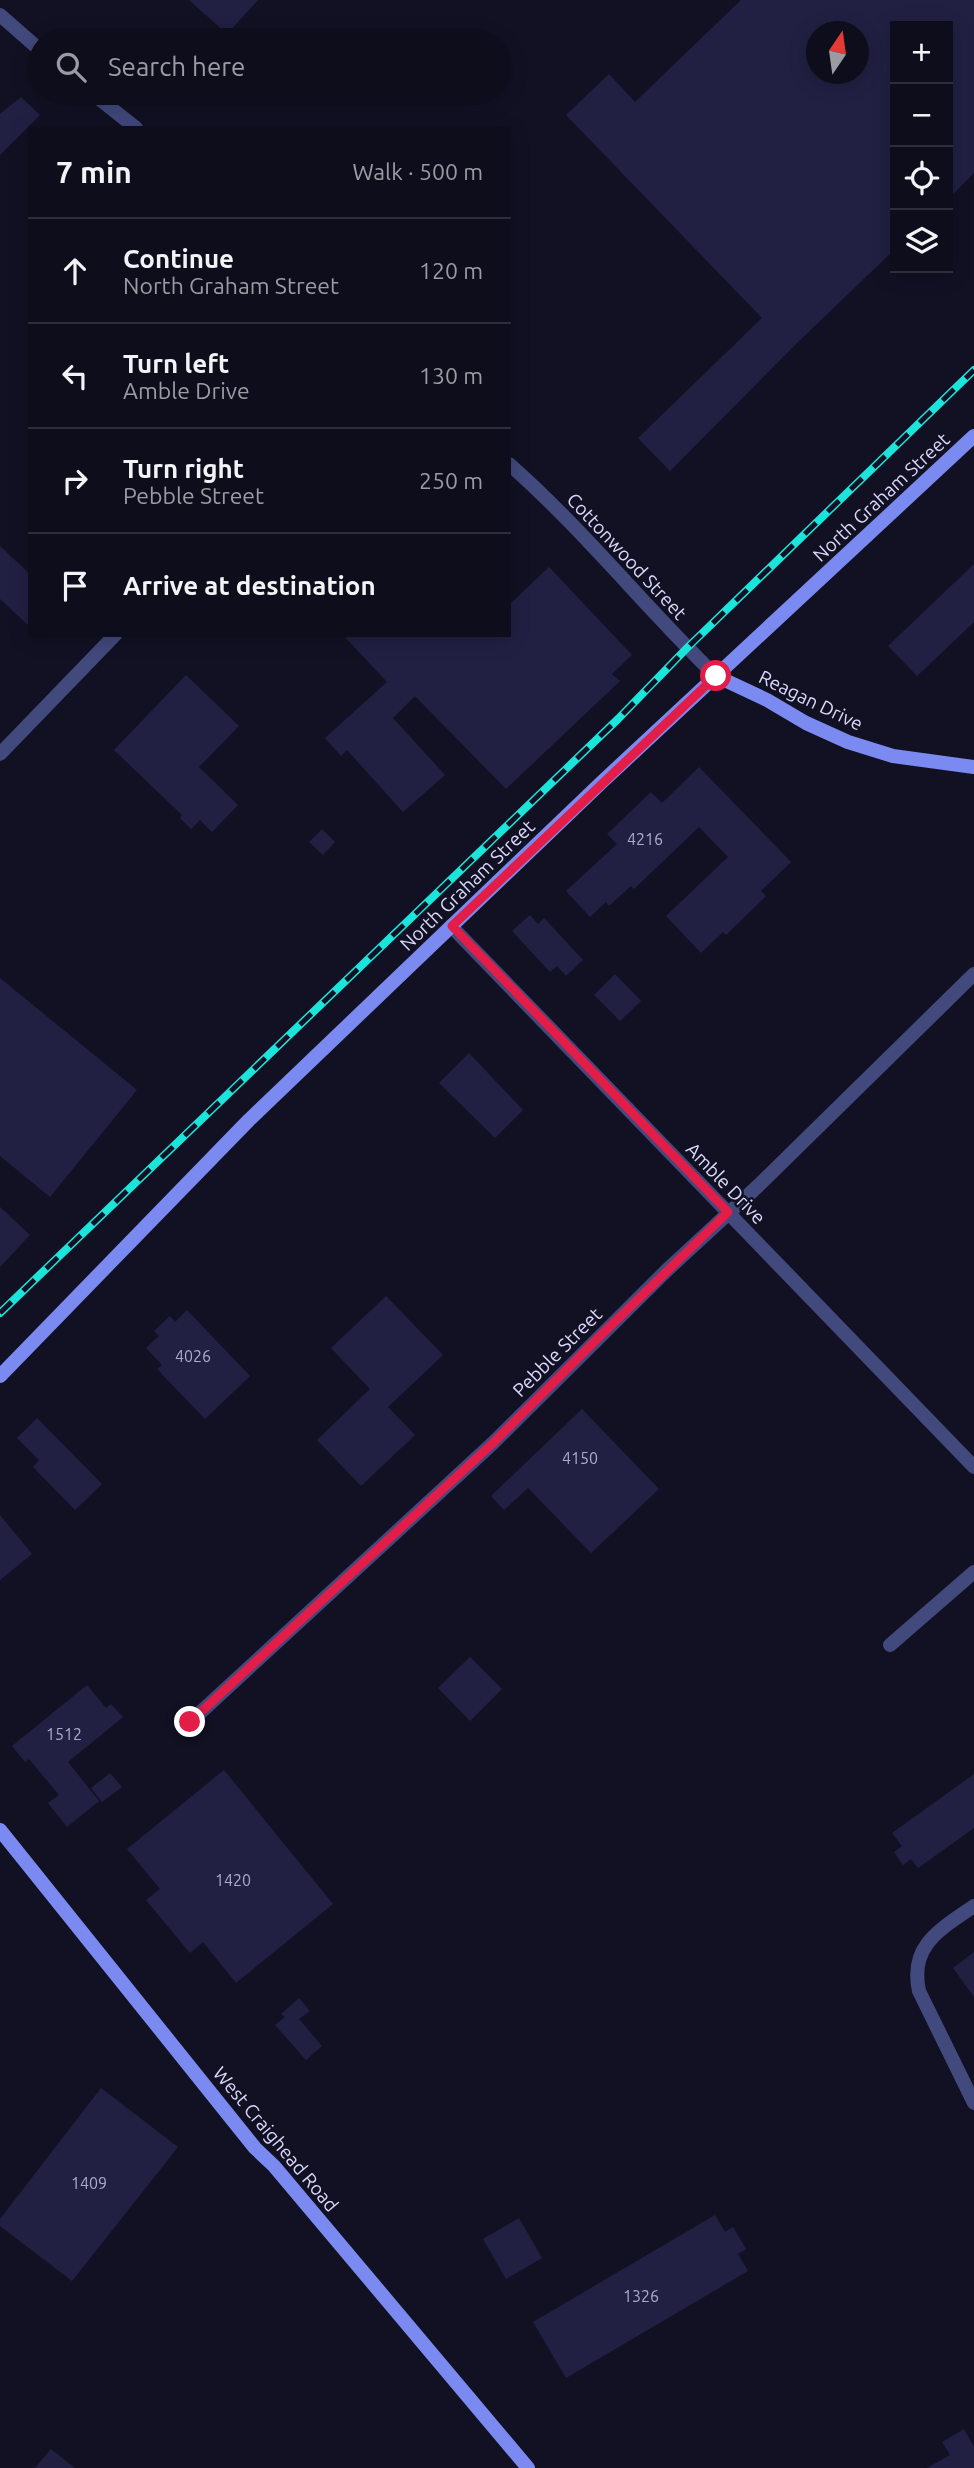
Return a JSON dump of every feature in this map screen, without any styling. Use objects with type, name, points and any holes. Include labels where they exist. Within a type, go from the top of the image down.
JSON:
[{"type":"main road","name":"North Graham Street","points":[[0,1376],[249,1121],[716,676],[974,436]]},
{"type":"main road","name":"Reagan Drive","points":[[716,676],[848,742],[916,760],[974,767]]},
{"type":"main road","name":"West Craighead Road","points":[[0,1830],[255,2147],[274,2166],[528,2468]]},
{"type":"street","points":[[0,15],[28,40]]},
{"type":"street","points":[[107,105],[133,126]]},
{"type":"street","name":"Cottonwood Street","points":[[511,466],[563,514],[716,676]]},
{"type":"street","points":[[0,754],[113,637]]},
{"type":"street","name":"Amble Drive","points":[[452,926],[974,1467]]},
{"type":"street","name":"Pebble Street","points":[[190,1722],[493,1443],[974,974]]},
{"type":"street","points":[[890,1645],[974,1572]]},
{"type":"street","points":[[974,1906],[935,1933],[923,1948],[918,1965],[919,1991],[974,2104]]},
{"type":"building","points":[[189,0],[258,0],[232,28],[220,28]]},
{"type":"building","points":[[741,0],[974,0],[974,173],[953,194],[953,21],[890,21],[890,254],[670,471],[638,438],[762,318],[566,115],[609,74],[635,102]]},
{"type":"building","points":[[21,97],[40,115],[0,155],[0,114]]},
{"type":"building","points":[[0,546],[28,572],[28,625],[0,599]]},
{"type":"building","points":[[974,564],[974,622],[917,676],[888,646]]},
{"type":"building","points":[[549,567],[632,655],[612,674],[620,681],[506,789],[415,696],[393,718],[445,775],[403,812],[347,750],[341,756],[325,738],[387,682],[345,637],[511,637],[511,603]]},
{"type":"building","points":[[186,675],[239,726],[199,767],[238,805],[212,832],[200,820],[191,829],[180,818],[182,815],[114,750]]},
{"type":"building","points":[[699,767],[791,862],[761,891],[766,896],[726,935],[723,932],[701,953],[666,916],[728,857],[699,827],[634,889],[631,886],[609,906],[606,902],[590,917],[566,891],[617,844],[607,834],[651,792],[662,803]]},
{"type":"building","points":[[322,829],[335,842],[323,855],[309,842]]},
{"type":"building","points":[[530,915],[538,924],[544,918],[583,960],[566,976],[557,966],[550,972],[512,931]]},
{"type":"building","points":[[615,974],[641,1001],[620,1021],[594,995]]},
{"type":"building","points":[[0,978],[137,1090],[50,1197],[0,1156]]},
{"type":"building","points":[[469,1053],[523,1110],[495,1138],[439,1083]]},
{"type":"building","points":[[0,1207],[30,1235],[0,1267]]},
{"type":"building","points":[[386,1296],[443,1355],[388,1407],[415,1435],[361,1486],[317,1440],[370,1389],[331,1348]]},
{"type":"building","points":[[187,1310],[250,1376],[205,1419],[157,1369],[162,1365],[146,1348],[159,1336],[154,1331],[170,1316],[175,1322]]},
{"type":"building","points":[[582,1409],[659,1489],[591,1553],[528,1488],[504,1510],[491,1496]]},
{"type":"building","points":[[37,1418],[102,1484],[75,1510],[33,1467],[39,1460],[17,1438]]},
{"type":"building","points":[[0,1515],[32,1554],[0,1580]]},
{"type":"building","points":[[470,1657],[502,1689],[470,1721],[438,1688]]},
{"type":"building","points":[[87,1685],[106,1708],[111,1704],[123,1717],[68,1762],[99,1801],[67,1827],[48,1803],[59,1795],[29,1759],[25,1762],[12,1746]]},
{"type":"building","points":[[224,1770],[333,1904],[236,1983],[203,1942],[190,1953],[146,1900],[160,1889],[127,1849]]},
{"type":"building","points":[[110,1773],[122,1787],[102,1802],[91,1788]]},
{"type":"building","points":[[974,1774],[974,1828],[918,1868],[911,1859],[903,1865],[894,1852],[902,1846],[892,1833]]},
{"type":"building","points":[[974,1952],[974,1997],[953,1968]]},
{"type":"building","points":[[299,1998],[310,2011],[299,2019],[322,2046],[306,2060],[275,2025],[285,2017],[281,2014]]},
{"type":"building","points":[[101,2088],[178,2147],[72,2281],[0,2226],[0,2219]]},
{"type":"building","points":[[715,2215],[725,2232],[733,2227],[746,2249],[738,2254],[748,2271],[566,2378],[533,2322]]},
{"type":"building","points":[[519,2218],[542,2258],[506,2279],[483,2239]]},
{"type":"building","points":[[964,2429],[974,2447],[974,2468],[927,2468],[950,2455],[942,2442]]},
{"type":"building","points":[[51,2449],[75,2468],[35,2468]]},
{"type":"railway","points":[[0,1313],[618,719],[687,648],[974,370]]},
{"type":"route","points":[[190,1722],[493,1443],[728,1212],[452,926],[716,676]]}]
